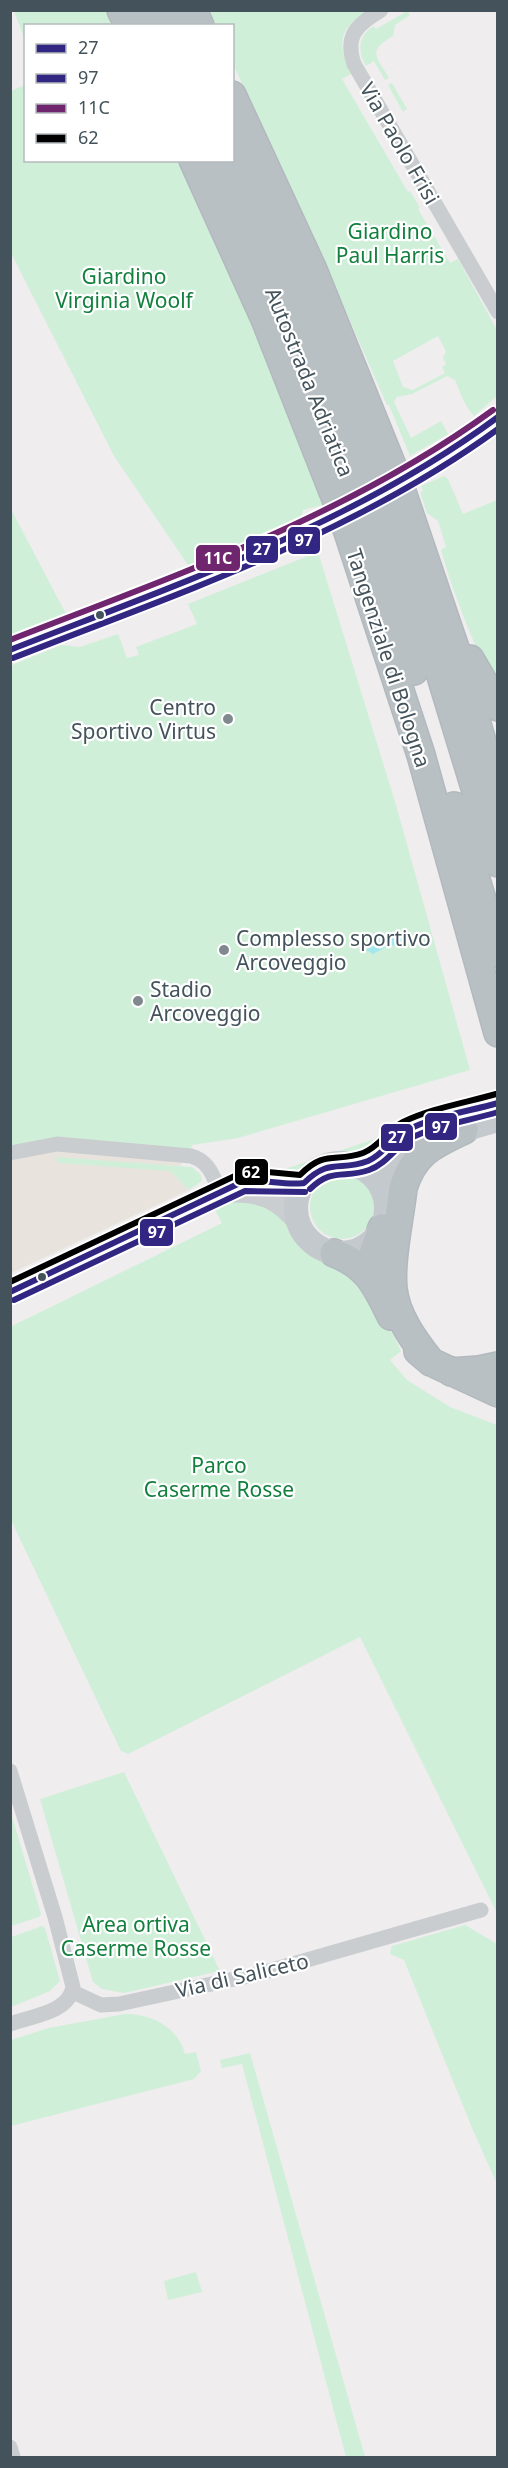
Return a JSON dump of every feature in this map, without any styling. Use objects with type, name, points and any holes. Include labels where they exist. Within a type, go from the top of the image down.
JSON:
[{"type":"highway","points":[[121,10],[128,24]]},
{"type":"highway","points":[[143,10],[150,24]]},
{"type":"highway","points":[[171,10],[177,24]]},
{"type":"highway","points":[[193,10],[199,24]]},
{"type":"highway","name":"Tangenziale di Bologna","points":[[234,99],[313,270],[369,501],[421,755],[498,1033]]},
{"type":"highway","name":"Autostrada Adriatica","points":[[234,145],[289,262],[369,501],[406,645],[498,953]]},
{"type":"highway","name":"Tangenziale di Bologna","points":[[194,162],[265,319],[455,648],[498,797]]},
{"type":"highway","name":"Autostrada Adriatica","points":[[215,162],[426,627],[498,863]]},
{"type":"highway","points":[[369,501],[471,660],[498,707]]},
{"type":"highway","points":[[464,1130],[424,1151],[407,1175],[393,1269],[393,1289],[397,1306],[413,1340],[440,1367],[478,1370],[498,1366]]},
{"type":"highway","points":[[380,1293],[372,1257],[382,1228]]},
{"type":"highway","points":[[334,1253],[351,1259],[360,1266],[380,1293],[402,1334],[440,1367],[498,1393]]},
{"type":"main road","points":[[498,1103],[406,1130],[365,1162],[327,1166],[311,1175],[304,1183],[297,1203],[299,1224],[313,1243],[334,1253],[357,1251],[367,1245],[382,1228],[386,1217],[384,1194],[395,1160],[411,1145],[498,1120]]},
{"type":"main road","points":[[347,1164],[370,1173],[384,1194]]},
{"type":"street","name":"Via Paolo Frisi","points":[[381,10],[364,21],[354,32],[350,48],[354,64],[498,312]]},
{"type":"street","points":[[422,468],[472,437],[498,417]]},
{"type":"street","points":[[10,650],[247,555],[369,501]]},
{"type":"street","points":[[10,1153],[57,1144],[191,1156],[201,1160],[210,1168],[220,1192]]},
{"type":"street","points":[[10,1292],[220,1192],[250,1180],[288,1184],[304,1183]]},
{"type":"street","points":[[220,1192],[248,1193],[277,1201],[286,1207],[299,1224]]},
{"type":"street","points":[[10,1772],[73,1981],[73,1992],[66,2002],[54,2010],[10,2024]]},
{"type":"street","name":"Via di Saliceto","points":[[73,1992],[101,2005],[119,2004],[258,1974],[481,1910]]},
{"type":"street","points":[[10,2447],[13,2457]]},
{"type":"shaded area","points":[[11,1146],[191,1151],[180,1166],[189,1190],[11,1273]]},
{"type":"green space","points":[[14,11],[109,11],[116,24],[24,24],[24,37]]},
{"type":"green space","name":"Giardino Paul Harris","points":[[207,11],[368,11],[358,17],[346,30],[342,45],[352,73],[342,79],[408,192],[410,191],[420,208],[418,209],[450,263],[458,259],[497,330],[497,396],[474,416],[465,403],[455,380],[447,376],[412,394],[397,397],[394,402],[411,438],[441,421],[448,434],[410,456],[306,221],[234,66],[234,24],[214,24]],"holes":[[[438,336],[446,351],[443,358],[446,364],[442,367],[445,373],[413,390],[403,387],[393,361]]]},
{"type":"green space","points":[[407,11],[410,15],[395,25],[393,36],[377,50],[378,59],[389,78],[385,80],[374,61],[366,66],[360,49],[362,39],[374,26],[376,29]]},
{"type":"green space","points":[[392,83],[407,109],[403,112],[388,85]]},
{"type":"green space","name":"Giardino Virginia Woolf","points":[[24,85],[24,162],[180,162],[260,337],[327,504],[303,510],[301,520],[188,565],[114,456],[11,253],[11,91]]},
{"type":"green space","points":[[444,476],[448,479],[463,514],[497,500],[497,693],[459,605],[441,550],[446,547],[438,521],[427,513],[420,492],[423,491],[421,486]]},
{"type":"green space","points":[[11,509],[66,614],[10,636]]},
{"type":"green space","name":"Complesso sportivo Arcoveggio","points":[[318,552],[396,805],[470,1070],[238,1138],[192,1145],[191,1151],[11,1146],[10,666],[61,645],[80,647],[118,634],[127,658],[139,655],[136,647],[197,624],[188,604]]},
{"type":"green space","points":[[395,1126],[375,1146],[357,1154],[320,1161],[300,1174],[273,1173],[372,1140]]},
{"type":"green space","points":[[56,1157],[192,1167],[201,1175],[202,1181],[189,1190],[170,1171],[58,1163]]},
{"type":"green space","points":[[336,1175],[348,1175],[365,1184],[372,1195],[374,1207],[372,1219],[365,1230],[348,1239],[336,1239],[324,1234],[315,1225],[310,1213],[310,1201],[315,1189],[324,1180]]},
{"type":"green space","name":"Parco Caserme Rosse","points":[[228,1199],[268,1207],[291,1224],[313,1250],[326,1257],[376,1298],[401,1351],[390,1360],[407,1380],[450,1407],[497,1425],[497,1913],[360,1637],[128,1754],[121,1751],[11,1520],[10,1327],[222,1223],[211,1203]]},
{"type":"green space","name":"Area ortiva Caserme Rosse","points":[[124,1772],[220,1971],[124,1993],[102,1989],[93,1982],[40,1799]]},
{"type":"green space","points":[[11,1813],[41,1914],[39,1917],[11,1926]]},
{"type":"green space","points":[[465,1925],[497,1944],[497,2184],[404,1960],[390,1954],[392,1946]]},
{"type":"green space","points":[[42,1926],[45,1928],[60,1981],[50,1991],[11,2007],[11,1937]]},
{"type":"green space","points":[[125,2014],[145,2016],[170,2029],[182,2045],[185,2054],[196,2052],[201,2071],[194,2079],[11,2126],[11,2040],[49,2028]]},
{"type":"green space","points":[[250,2053],[365,2457],[346,2457],[242,2064],[222,2068],[220,2060]]},
{"type":"green space","points":[[196,2272],[202,2292],[168,2300],[164,2281]]},
{"type":"water","points":[[403,936],[408,938],[406,944],[388,946],[373,954],[366,950],[370,943]]},
{"type":"transit line","name":"11C","points":[[10,640],[198,567],[320,512],[380,482],[437,448],[493,410]]},
{"type":"transit line","name":"27","points":[[10,650],[200,576],[324,521],[384,490],[442,455],[498,417]]},
{"type":"transit line","name":"97","points":[[13,658],[201,585],[325,531],[442,467],[498,429]]},
{"type":"transit line","name":"62","points":[[10,1282],[239,1174],[257,1171],[300,1175],[324,1159],[354,1156],[369,1150],[398,1125],[414,1117],[496,1094]]},
{"type":"transit line","name":"27","points":[[304,1183],[321,1170],[368,1161],[378,1155],[399,1135],[415,1127],[438,1118],[498,1103]]},
{"type":"transit line","name":"97","points":[[310,1189],[325,1178],[375,1167],[409,1139],[419,1134],[498,1112]]},
{"type":"transit line","name":"27","points":[[10,1292],[242,1182],[304,1183]]},
{"type":"transit line","name":"97","points":[[14,1300],[245,1191],[305,1192]]},
{"type":"place","name":"Centro Sportivo Virtus","points":[[228,719]]},
{"type":"place","name":"Complesso sportivo Arcoveggio","points":[[224,950]]},
{"type":"place","name":"Stadio Arcoveggio","points":[[138,1001]]}]
